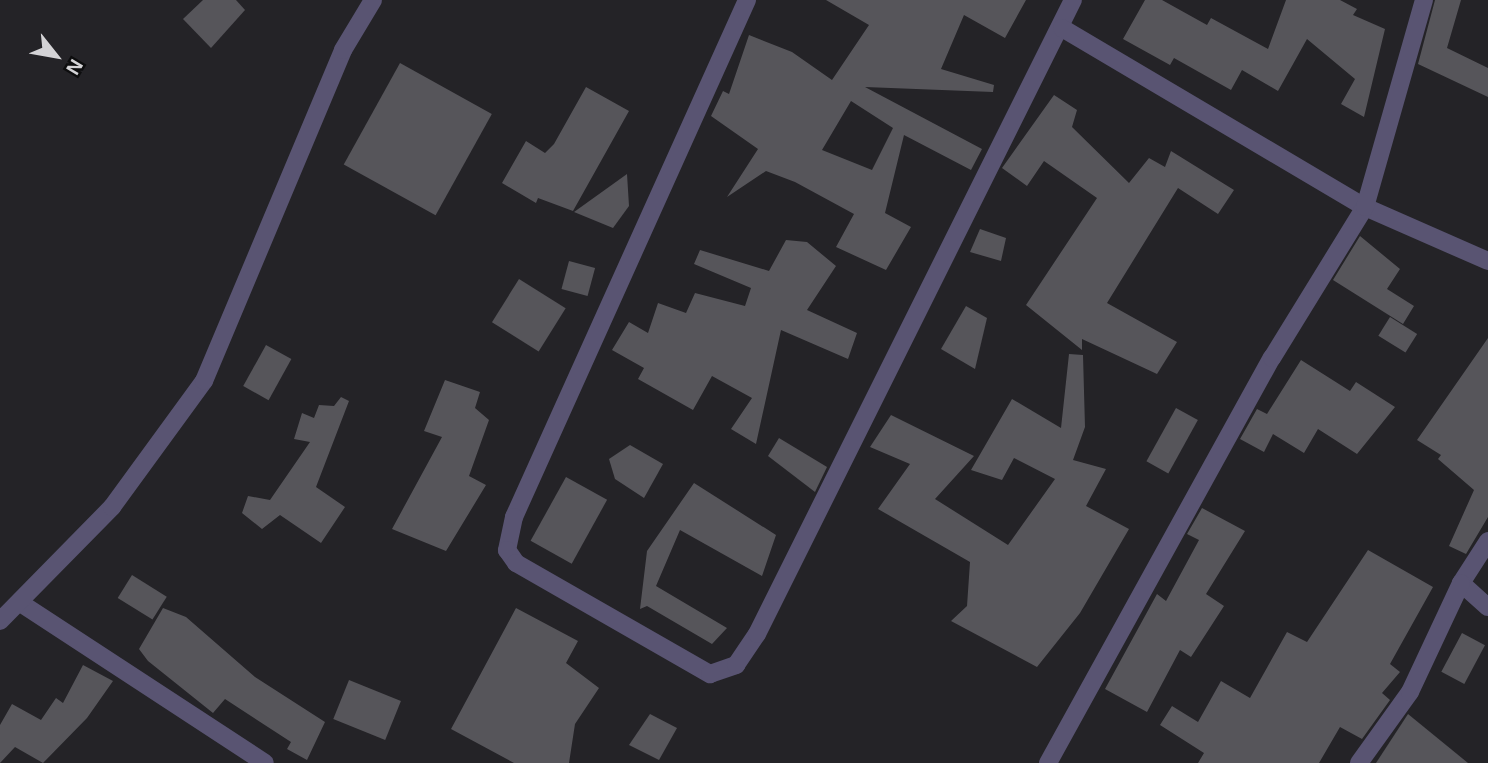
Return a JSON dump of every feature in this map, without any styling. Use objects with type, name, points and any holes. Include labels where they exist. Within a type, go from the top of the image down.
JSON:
[{"type":"street","points":[[0,621],[22,604],[111,507],[204,381],[343,50],[373,0]]},
{"type":"street","points":[[747,0],[513,517],[508,550],[516,563],[710,674],[736,665],[757,634],[1062,28],[1073,0]]},
{"type":"street","points":[[1048,763],[1272,358],[1365,207],[1424,0]]},
{"type":"street","points":[[1062,28],[1365,207],[1488,261]]},
{"type":"street","points":[[1359,763],[1410,692],[1461,583],[1488,541]]},
{"type":"street","points":[[1461,583],[1488,607]]},
{"type":"street","points":[[22,604],[265,763]]},
{"type":"building","points":[[203,0],[236,0],[245,10],[211,48],[183,19]]},
{"type":"building","points":[[826,0],[1026,0],[1005,38],[964,15],[941,69],[994,85],[993,92],[865,87],[982,149],[971,170],[904,135],[885,213],[911,227],[886,270],[836,247],[854,214],[795,182],[766,171],[727,197],[758,149],[711,116],[723,91],[729,94],[749,35],[792,52],[832,80],[869,25]],"holes":[[[851,101],[893,128],[872,170],[822,150]]]},
{"type":"building","points":[[1145,0],[1162,0],[1207,25],[1211,18],[1268,49],[1286,0],[1340,0],[1357,9],[1353,15],[1385,29],[1364,117],[1341,104],[1355,79],[1307,39],[1278,91],[1242,70],[1231,90],[1174,58],[1170,65],[1123,39]]},
{"type":"building","points":[[1435,0],[1461,0],[1447,48],[1488,68],[1488,97],[1418,64]]},
{"type":"building","points":[[400,63],[492,114],[436,215],[344,164]]},
{"type":"building","points":[[586,87],[629,111],[573,211],[538,198],[536,203],[502,183],[526,141],[545,153],[554,144]]},
{"type":"building","points":[[1054,95],[1077,110],[1072,127],[1129,183],[1149,158],[1165,167],[1171,151],[1234,190],[1218,214],[1178,188],[1107,303],[1177,342],[1157,374],[1082,339],[1082,350],[1026,305],[1097,198],[1044,161],[1027,186],[1002,168]]},
{"type":"building","points":[[627,174],[629,206],[613,228],[574,212]]},
{"type":"building","points":[[980,229],[1006,238],[1001,261],[970,252]]},
{"type":"building","points":[[1360,236],[1400,269],[1387,289],[1414,306],[1403,324],[1333,280]]},
{"type":"building","points":[[786,240],[807,242],[836,266],[807,310],[857,333],[848,359],[781,330],[756,444],[731,429],[752,398],[712,376],[693,410],[638,379],[644,368],[612,350],[629,322],[648,333],[658,303],[686,313],[695,293],[745,306],[751,288],[694,264],[700,250],[769,271]]},
{"type":"building","points":[[569,261],[595,268],[588,296],[561,289]]},
{"type":"building","points":[[519,279],[566,308],[539,351],[492,322]]},
{"type":"building","points":[[966,306],[987,318],[975,369],[941,349]]},
{"type":"building","points":[[1390,317],[1417,334],[1405,353],[1378,336]]},
{"type":"building","points":[[1488,338],[1488,517],[1466,554],[1449,546],[1474,490],[1438,459],[1441,455],[1417,440]]},
{"type":"building","points":[[266,345],[291,359],[269,400],[243,386]]},
{"type":"building","points":[[1069,354],[1083,355],[1085,427],[1073,460],[1106,469],[1086,506],[1129,529],[1080,613],[1037,667],[951,621],[967,606],[970,562],[878,509],[910,464],[870,447],[891,415],[974,456],[935,499],[1008,545],[1055,479],[1014,458],[1002,480],[971,470],[1012,399],[1061,428]]},
{"type":"building","points":[[1301,360],[1350,391],[1356,382],[1395,407],[1357,454],[1318,429],[1304,453],[1273,434],[1264,452],[1240,439],[1257,409],[1267,414]]},
{"type":"building","points":[[445,380],[480,392],[475,408],[489,420],[469,476],[486,485],[446,551],[392,529],[442,437],[424,431]]},
{"type":"building","points":[[341,397],[349,401],[316,487],[345,507],[321,543],[280,515],[262,529],[242,513],[248,496],[270,500],[310,442],[294,439],[302,413],[314,418],[319,405],[334,406]]},
{"type":"building","points":[[1176,408],[1198,420],[1168,473],[1146,461]]},
{"type":"building","points":[[779,438],[827,467],[815,492],[768,456]]},
{"type":"building","points":[[630,445],[663,464],[644,498],[615,479],[609,459]]},
{"type":"building","points":[[566,477],[607,500],[572,564],[531,541]]},
{"type":"building","points":[[694,483],[776,535],[762,576],[680,530],[656,586],[727,628],[712,644],[647,606],[640,609],[647,551]]},
{"type":"building","points":[[1202,508],[1245,531],[1206,594],[1224,606],[1191,657],[1180,650],[1147,712],[1105,689],[1157,594],[1166,601],[1199,540],[1187,534]]},
{"type":"building","points":[[1368,550],[1433,587],[1390,664],[1400,672],[1382,693],[1390,700],[1362,739],[1340,727],[1319,763],[1198,763],[1204,753],[1160,725],[1172,706],[1198,722],[1221,681],[1250,698],[1287,632],[1307,642]]},
{"type":"building","points":[[132,575],[167,597],[152,620],[118,598]]},
{"type":"building","points":[[163,608],[186,617],[255,677],[325,722],[307,760],[287,749],[291,742],[225,699],[213,713],[148,661],[139,649]]},
{"type":"building","points":[[516,608],[578,641],[566,663],[599,688],[575,724],[569,763],[514,763],[451,729]]},
{"type":"building","points":[[1462,633],[1485,645],[1464,684],[1441,672]]},
{"type":"building","points":[[83,665],[113,681],[87,718],[43,763],[15,747],[0,763],[0,725],[12,704],[41,720],[56,698],[63,703]]},
{"type":"building","points":[[349,680],[401,701],[385,740],[333,719]]},
{"type":"building","points":[[650,714],[677,728],[659,760],[629,745]]},
{"type":"building","points":[[1408,714],[1468,763],[1376,763]]}]
